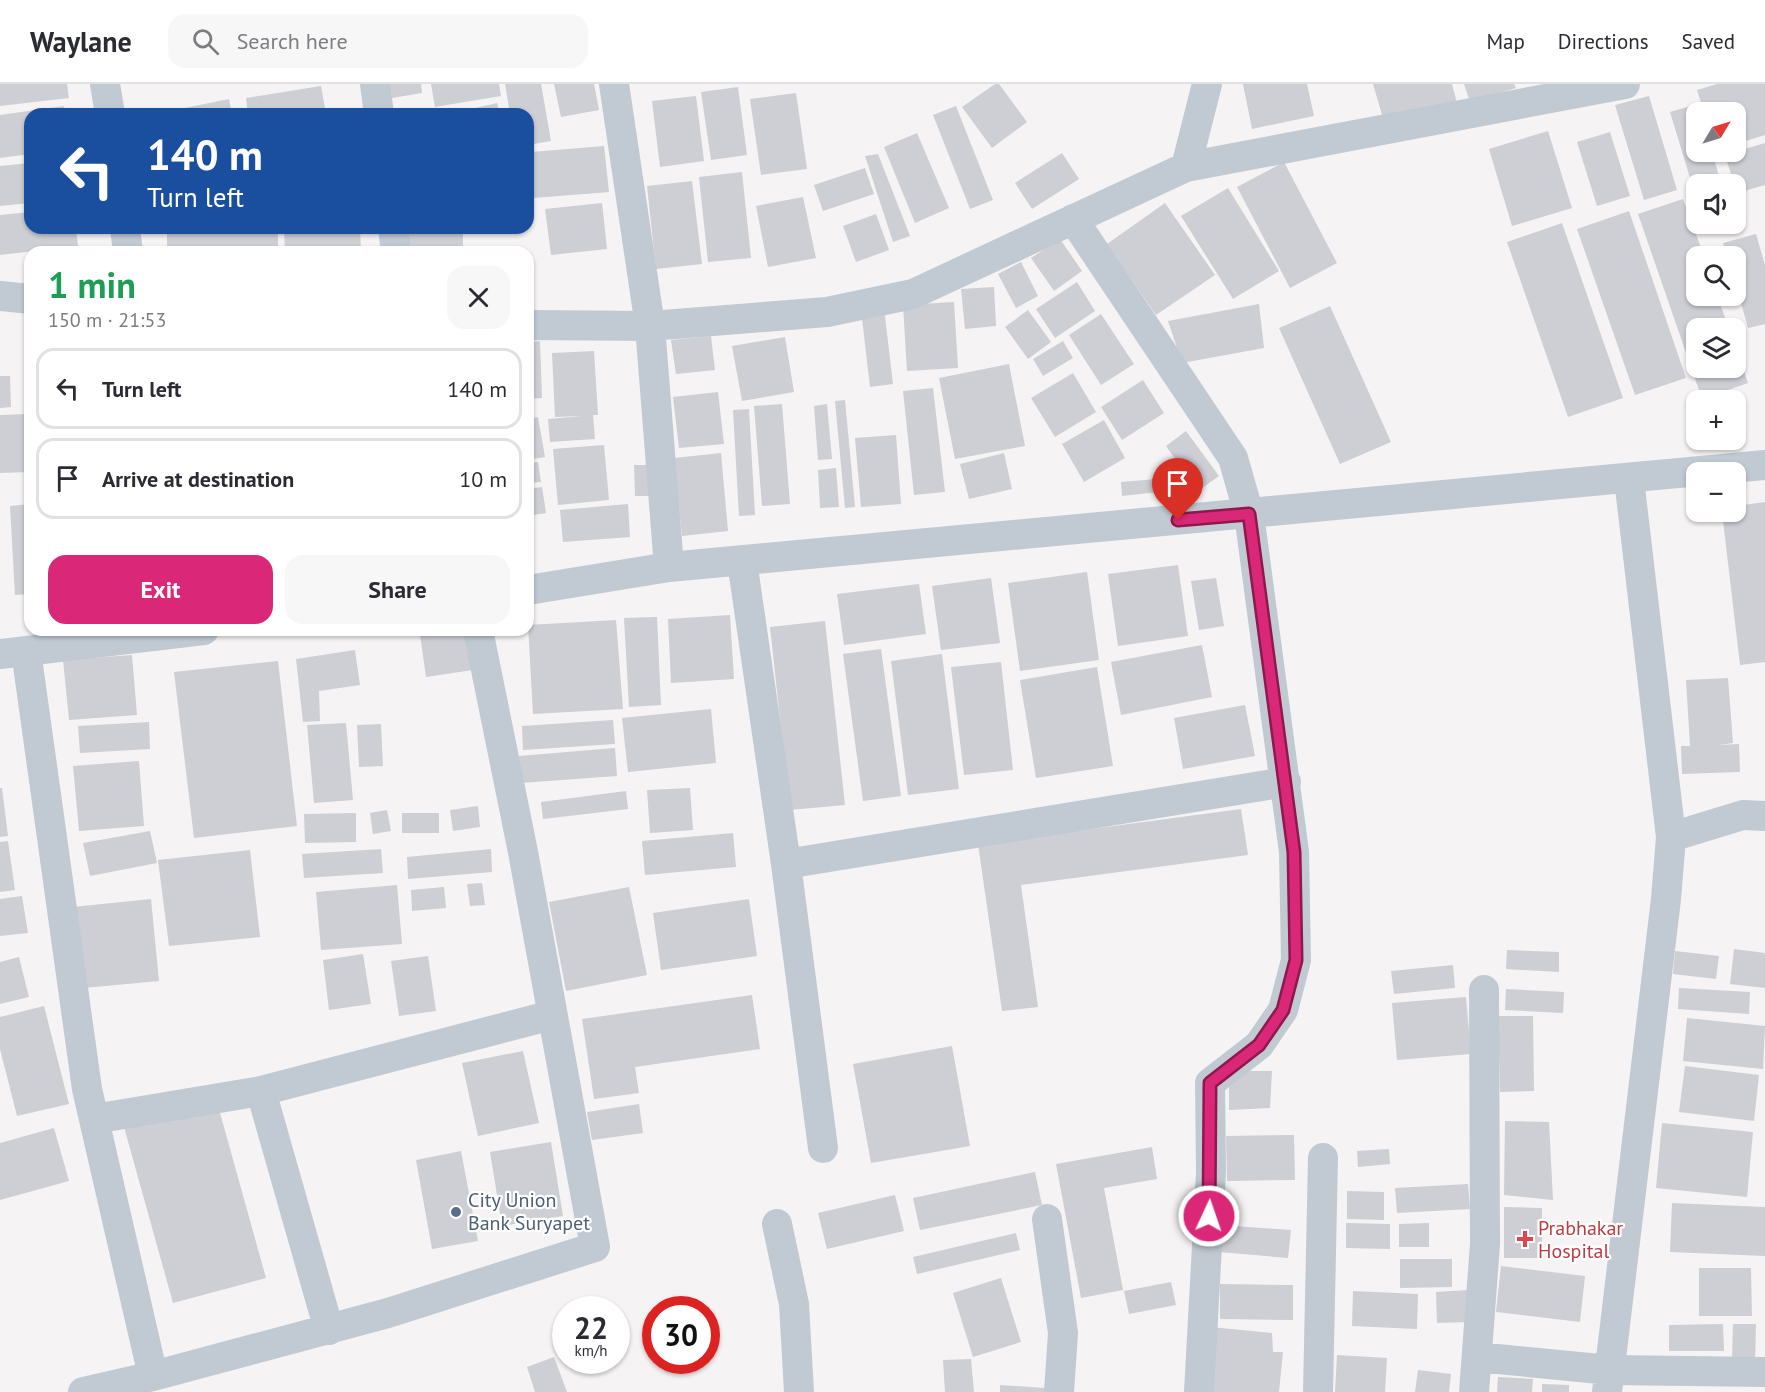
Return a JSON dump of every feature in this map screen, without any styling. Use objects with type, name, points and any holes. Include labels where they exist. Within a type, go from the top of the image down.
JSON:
[{"type":"street","points":[[105,84],[109,108]]},
{"type":"street","points":[[375,84],[377,108]]},
{"type":"street","points":[[628,84],[614,84],[650,326],[669,567]]},
{"type":"street","points":[[1186,167],[1207,84]]},
{"type":"street","points":[[534,325],[650,326],[827,312],[913,294],[1186,167],[1626,84]]},
{"type":"street","points":[[1073,219],[1233,458],[1249,514],[1294,852],[1296,960],[1283,1010],[1259,1045],[1210,1083],[1211,1172],[1199,1392]]},
{"type":"street","points":[[0,296],[24,298]]},
{"type":"street","points":[[534,589],[669,567],[1765,465]]},
{"type":"street","points":[[1609,1381],[1666,899],[1671,837],[1629,479]]},
{"type":"street","points":[[742,561],[786,864],[823,1148]]},
{"type":"street","points":[[148,636],[13,653],[87,1089],[153,1376]]},
{"type":"street","points":[[83,1392],[329,1330],[595,1247],[479,636]]},
{"type":"street","points":[[786,864],[1286,782]]},
{"type":"street","points":[[1671,837],[1743,815],[1765,816]]},
{"type":"street","points":[[1474,1392],[1485,1244],[1484,990]]},
{"type":"street","points":[[94,1119],[261,1091],[552,1015]]},
{"type":"street","points":[[261,1091],[329,1330]]},
{"type":"street","points":[[1318,1392],[1323,1158]]},
{"type":"street","points":[[1047,1219],[1063,1333],[1059,1392]]},
{"type":"street","points":[[777,1224],[794,1304],[799,1392]]},
{"type":"street","points":[[1477,1357],[1609,1381],[1765,1372]]},
{"type":"building","points":[[0,84],[67,84],[69,98],[0,106]]},
{"type":"building","points":[[389,84],[421,84],[422,93],[392,98]]},
{"type":"building","points":[[431,84],[499,84],[501,96],[435,107]]},
{"type":"building","points":[[505,84],[541,84],[551,141],[534,144],[534,108],[509,108]]},
{"type":"building","points":[[554,84],[594,84],[599,110],[561,117]]},
{"type":"building","points":[[995,84],[999,84],[1027,122],[992,148],[962,107]]},
{"type":"building","points":[[1243,84],[1307,84],[1314,116],[1252,129]]},
{"type":"building","points":[[1373,84],[1452,84],[1457,103],[1385,125]]},
{"type":"building","points":[[1464,84],[1514,84],[1516,88],[1470,102]]},
{"type":"building","points":[[1717,84],[1765,84],[1765,135],[1746,141],[1746,102],[1701,102],[1697,90]]},
{"type":"building","points":[[321,86],[325,108],[247,108],[246,98]]},
{"type":"building","points":[[738,87],[747,155],[711,160],[701,92]]},
{"type":"building","points":[[796,93],[807,169],[761,175],[750,99]]},
{"type":"building","points":[[696,96],[704,161],[660,167],[652,101]]},
{"type":"building","points":[[1649,96],[1677,190],[1644,200],[1615,105]]},
{"type":"building","points":[[229,99],[231,108],[185,108]]},
{"type":"building","points":[[497,103],[498,108],[476,108]]},
{"type":"building","points":[[956,106],[993,200],[970,209],[933,115]]},
{"type":"building","points":[[1686,107],[1686,162],[1715,162],[1718,174],[1689,174],[1670,112]]},
{"type":"building","points":[[24,112],[24,155],[0,158],[0,115]]},
{"type":"building","points":[[1548,131],[1572,208],[1512,226],[1489,149]]},
{"type":"building","points":[[1610,132],[1630,196],[1597,206],[1577,142]]},
{"type":"building","points":[[917,133],[949,208],[915,223],[884,147]]},
{"type":"building","points":[[1765,143],[1765,185],[1746,190],[1746,174],[1731,174],[1727,162],[1746,162],[1746,149]]},
{"type":"building","points":[[604,146],[609,192],[534,198],[534,152]]},
{"type":"building","points":[[1062,153],[1079,179],[1032,209],[1015,183]]},
{"type":"building","points":[[878,154],[910,236],[893,242],[865,156]]},
{"type":"building","points":[[1284,162],[1337,263],[1290,288],[1237,187]]},
{"type":"building","points":[[24,164],[24,204],[0,206],[0,166]]},
{"type":"building","points":[[865,168],[874,194],[823,211],[814,185]]},
{"type":"building","points":[[742,172],[751,258],[708,262],[699,177]]},
{"type":"building","points":[[692,181],[702,264],[656,269],[647,186]]},
{"type":"building","points":[[1228,188],[1279,271],[1233,299],[1181,216]]},
{"type":"building","points":[[803,197],[816,258],[768,267],[756,206]]},
{"type":"building","points":[[1683,199],[1686,207],[1686,234],[1696,234],[1700,246],[1686,246],[1686,306],[1721,306],[1725,318],[1686,318],[1686,353],[1638,214]]},
{"type":"building","points":[[602,203],[607,249],[551,255],[545,209]]},
{"type":"building","points":[[1165,203],[1215,275],[1156,315],[1107,244]]},
{"type":"building","points":[[1629,211],[1686,378],[1635,395],[1577,229]]},
{"type":"building","points":[[24,213],[24,234],[77,234],[78,246],[24,246],[24,252],[0,255],[0,215]]},
{"type":"building","points":[[876,214],[889,250],[856,262],[843,226]]},
{"type":"building","points":[[1562,223],[1623,398],[1568,417],[1507,242]]},
{"type":"building","points":[[167,234],[278,234],[278,246],[167,246]]},
{"type":"building","points":[[284,234],[360,234],[361,246],[285,246]]},
{"type":"building","points":[[402,234],[463,234],[463,246],[402,246]]},
{"type":"building","points":[[1756,234],[1765,265],[1765,324],[1748,328],[1742,306],[1746,306],[1746,246],[1724,246],[1723,243]]},
{"type":"building","points":[[1060,239],[1082,271],[1054,291],[1031,258]]},
{"type":"building","points":[[1021,262],[1038,296],[1016,308],[998,274]]},
{"type":"building","points":[[1077,282],[1095,311],[1055,338],[1036,309]]},
{"type":"building","points":[[994,287],[996,326],[965,329],[961,289]]},
{"type":"building","points":[[954,302],[958,368],[907,371],[903,305]]},
{"type":"building","points":[[1259,304],[1264,348],[1182,363],[1168,321]]},
{"type":"building","points":[[1330,306],[1391,442],[1340,464],[1279,328]]},
{"type":"building","points":[[884,308],[893,384],[870,387],[861,310]]},
{"type":"building","points":[[1028,310],[1051,342],[1028,359],[1005,327]]},
{"type":"building","points":[[1101,314],[1134,364],[1101,385],[1069,335]]},
{"type":"building","points":[[711,336],[715,370],[676,374],[671,340]]},
{"type":"building","points":[[785,337],[794,392],[742,401],[732,346]]},
{"type":"building","points":[[540,341],[542,398],[534,399],[534,342]]},
{"type":"building","points":[[1063,341],[1073,358],[1043,376],[1033,359]]},
{"type":"building","points":[[594,351],[598,415],[593,415],[595,439],[550,442],[548,419],[582,416],[555,417],[552,353]]},
{"type":"building","points":[[1009,364],[1025,446],[955,459],[939,378]]},
{"type":"building","points":[[1073,373],[1096,412],[1055,437],[1031,398]]},
{"type":"building","points":[[0,376],[10,376],[11,407],[0,408]]},
{"type":"building","points":[[1746,377],[1748,383],[1728,390],[1699,390],[1695,378]]},
{"type":"building","points":[[1143,380],[1164,413],[1122,440],[1101,407]]},
{"type":"building","points":[[933,388],[945,492],[914,495],[903,391]]},
{"type":"building","points":[[718,392],[724,444],[679,448],[673,397]]},
{"type":"building","points":[[845,400],[855,507],[845,508],[835,401]]},
{"type":"building","points":[[782,404],[790,504],[762,506],[754,406]]},
{"type":"building","points":[[827,404],[832,459],[818,460],[814,406]]},
{"type":"building","points":[[749,409],[755,515],[739,516],[733,410]]},
{"type":"building","points":[[24,414],[24,472],[0,473],[0,415]]},
{"type":"building","points":[[538,417],[545,457],[534,459],[534,418]]},
{"type":"building","points":[[1104,420],[1125,458],[1084,482],[1062,444]]},
{"type":"building","points":[[1186,431],[1219,476],[1198,491],[1166,446]]},
{"type":"building","points":[[896,435],[901,504],[861,507],[855,438]]},
{"type":"building","points":[[604,445],[609,500],[558,505],[553,449]]},
{"type":"building","points":[[721,453],[728,531],[682,536],[674,458]]},
{"type":"building","points":[[1004,453],[1012,489],[969,499],[960,464]]},
{"type":"building","points":[[534,462],[538,462],[541,482],[534,483]]},
{"type":"building","points":[[634,465],[655,465],[656,496],[635,496]]},
{"type":"building","points":[[836,468],[839,507],[820,508],[818,470]]},
{"type":"building","points":[[1156,479],[1158,492],[1122,496],[1121,482]]},
{"type":"building","points":[[542,487],[546,513],[534,515],[534,488]]},
{"type":"building","points":[[1765,502],[1765,662],[1740,665],[1723,522],[1746,522],[1746,505]]},
{"type":"building","points":[[628,504],[630,537],[563,542],[560,510]]},
{"type":"building","points":[[24,505],[24,594],[15,595],[10,506]]},
{"type":"building","points":[[1178,565],[1188,636],[1118,646],[1108,574]]},
{"type":"building","points":[[1087,572],[1099,660],[1020,671],[1008,583]]},
{"type":"building","points":[[991,578],[1000,643],[941,650],[932,586]]},
{"type":"building","points":[[1216,578],[1224,626],[1199,630],[1191,581]]},
{"type":"building","points":[[919,584],[926,634],[844,645],[837,594]]},
{"type":"building","points":[[730,615],[734,679],[671,683],[668,619]]},
{"type":"building","points":[[657,617],[661,705],[629,707],[624,618]]},
{"type":"building","points":[[616,620],[623,709],[533,714],[529,636],[534,636],[534,625]]},
{"type":"building","points":[[825,621],[845,805],[790,810],[770,627]]},
{"type":"building","points":[[420,636],[468,636],[473,670],[426,677]]},
{"type":"building","points":[[1202,645],[1212,697],[1121,715],[1111,662]]},
{"type":"building","points":[[881,649],[901,796],[863,801],[843,654]]},
{"type":"building","points":[[355,650],[360,685],[319,691],[320,721],[303,722],[296,659]]},
{"type":"building","points":[[942,654],[959,789],[908,795],[891,661]]},
{"type":"building","points":[[132,655],[137,715],[69,720],[63,660]]},
{"type":"building","points":[[278,661],[297,826],[194,838],[174,672]]},
{"type":"building","points":[[1001,662],[1013,770],[964,775],[951,667]]},
{"type":"building","points":[[1097,667],[1113,766],[1036,778],[1020,680]]},
{"type":"building","points":[[1728,678],[1733,743],[1719,745],[1739,744],[1740,772],[1682,774],[1681,746],[1690,746],[1686,680]]},
{"type":"building","points":[[1245,705],[1255,756],[1183,769],[1174,718]]},
{"type":"building","points":[[711,709],[716,763],[628,772],[622,718]]},
{"type":"building","points":[[613,720],[615,744],[523,750],[522,726]]},
{"type":"building","points":[[149,722],[150,749],[80,753],[78,726]]},
{"type":"building","points":[[346,723],[353,800],[314,803],[307,725]]},
{"type":"building","points":[[381,724],[383,766],[359,767],[357,725]]},
{"type":"building","points":[[615,748],[617,776],[521,783],[519,756]]},
{"type":"building","points":[[139,761],[144,826],[79,831],[73,766]]},
{"type":"building","points":[[0,788],[2,788],[8,836],[0,837]]},
{"type":"building","points":[[690,788],[693,830],[650,833],[647,790]]},
{"type":"building","points":[[626,791],[628,809],[543,819],[541,802]]},
{"type":"building","points":[[478,806],[480,827],[453,831],[450,810]]},
{"type":"building","points":[[1241,809],[1248,855],[1021,885],[1038,1007],[1002,1011],[978,844]]},
{"type":"building","points":[[387,810],[391,831],[373,834],[370,813]]},
{"type":"building","points":[[356,813],[356,842],[305,843],[304,814]]},
{"type":"building","points":[[402,813],[439,813],[439,833],[402,833]]},
{"type":"building","points":[[150,831],[157,863],[90,876],[83,843]]},
{"type":"building","points":[[733,833],[736,867],[645,875],[642,841]]},
{"type":"building","points":[[8,841],[15,890],[0,892],[0,842]]},
{"type":"building","points":[[381,849],[383,873],[304,878],[302,854]]},
{"type":"building","points":[[491,849],[492,872],[408,879],[407,857]]},
{"type":"building","points":[[250,850],[260,937],[169,946],[158,860]]},
{"type":"building","points":[[482,883],[485,905],[470,906],[467,884]]},
{"type":"building","points":[[397,885],[402,944],[321,950],[316,892]]},
{"type":"building","points":[[444,887],[446,908],[412,911],[411,890]]},
{"type":"building","points":[[629,887],[647,975],[566,991],[549,902]]},
{"type":"building","points":[[22,896],[28,933],[0,936],[0,899]]},
{"type":"building","points":[[151,899],[159,981],[62,990],[53,909]]},
{"type":"building","points":[[749,899],[757,956],[661,970],[653,913]]},
{"type":"building","points":[[1734,949],[1765,953],[1765,988],[1730,984]]},
{"type":"building","points":[[1507,950],[1559,952],[1559,972],[1506,969]]},
{"type":"building","points":[[1675,951],[1719,956],[1716,979],[1673,974]]},
{"type":"building","points":[[363,954],[371,1004],[329,1010],[323,960]]},
{"type":"building","points":[[428,956],[436,1011],[399,1016],[391,961]]},
{"type":"building","points":[[19,957],[29,997],[0,1004],[0,962]]},
{"type":"building","points":[[1453,965],[1455,988],[1394,994],[1391,971]]},
{"type":"building","points":[[1679,988],[1750,992],[1749,1014],[1678,1009]]},
{"type":"building","points":[[1506,989],[1564,992],[1563,1013],[1505,1010]]},
{"type":"building","points":[[752,995],[760,1049],[635,1067],[639,1093],[594,1099],[582,1019]]},
{"type":"building","points":[[1466,997],[1471,1054],[1397,1060],[1392,1003]]},
{"type":"building","points":[[44,1006],[69,1104],[17,1116],[0,1049],[0,1017]]},
{"type":"building","points":[[1498,1016],[1533,1016],[1534,1091],[1500,1092]]},
{"type":"building","points":[[1687,1018],[1765,1026],[1763,1069],[1683,1061]]},
{"type":"building","points":[[952,1046],[970,1146],[871,1163],[853,1064]]},
{"type":"building","points":[[523,1051],[539,1123],[478,1136],[462,1063]]},
{"type":"building","points":[[1685,1066],[1759,1075],[1754,1121],[1679,1112]]},
{"type":"building","points":[[1229,1071],[1272,1071],[1270,1108],[1229,1110]]},
{"type":"building","points":[[217,1102],[266,1278],[173,1303],[124,1127]]},
{"type":"building","points":[[639,1104],[643,1133],[592,1140],[587,1112]]},
{"type":"building","points":[[1505,1121],[1549,1122],[1553,1200],[1504,1195]]},
{"type":"building","points":[[1662,1123],[1753,1132],[1747,1197],[1656,1188]]},
{"type":"building","points":[[54,1128],[69,1181],[0,1200],[0,1143]]},
{"type":"building","points":[[1294,1135],[1295,1180],[1227,1181],[1226,1136]]},
{"type":"building","points":[[551,1142],[563,1216],[502,1226],[490,1152]]},
{"type":"building","points":[[1152,1147],[1157,1179],[1104,1188],[1123,1290],[1081,1298],[1056,1164]]},
{"type":"building","points":[[1389,1149],[1390,1164],[1358,1167],[1357,1151]]},
{"type":"building","points":[[461,1151],[478,1241],[432,1249],[416,1160]]},
{"type":"building","points":[[1035,1172],[1042,1205],[920,1230],[913,1198]]},
{"type":"building","points":[[1468,1184],[1470,1209],[1397,1213],[1395,1188]]},
{"type":"building","points":[[1347,1191],[1384,1192],[1384,1220],[1347,1219]]},
{"type":"building","points":[[895,1195],[904,1231],[827,1249],[818,1213]]},
{"type":"building","points":[[1672,1203],[1765,1207],[1765,1256],[1670,1252]]},
{"type":"building","points":[[1504,1207],[1542,1208],[1542,1258],[1504,1258]]},
{"type":"building","points":[[1346,1223],[1390,1224],[1390,1249],[1346,1248]]},
{"type":"building","points":[[1429,1223],[1429,1247],[1399,1247],[1399,1224]]},
{"type":"building","points":[[1221,1225],[1291,1230],[1288,1258],[1219,1252]]},
{"type":"building","points":[[1016,1233],[1020,1250],[917,1274],[913,1257]]},
{"type":"building","points":[[1400,1259],[1452,1259],[1452,1287],[1400,1288]]},
{"type":"building","points":[[1501,1266],[1585,1276],[1580,1322],[1496,1312]]},
{"type":"building","points":[[1699,1268],[1751,1268],[1752,1316],[1699,1316]]},
{"type":"building","points":[[1001,1278],[1021,1342],[973,1357],[953,1293]]},
{"type":"building","points":[[1171,1282],[1176,1305],[1129,1314],[1124,1291]]},
{"type":"building","points":[[1220,1284],[1293,1285],[1293,1320],[1220,1319]]},
{"type":"building","points":[[1468,1290],[1470,1322],[1437,1323],[1436,1292]]},
{"type":"building","points":[[1353,1291],[1418,1294],[1417,1329],[1352,1326]]},
{"type":"building","points":[[1723,1324],[1724,1351],[1669,1351],[1669,1325]]},
{"type":"building","points":[[1733,1324],[1756,1324],[1755,1361],[1732,1360]]},
{"type":"building","points":[[1211,1327],[1272,1333],[1273,1352],[1283,1352],[1279,1392],[1205,1392]]},
{"type":"building","points":[[1337,1355],[1387,1358],[1385,1392],[1335,1392]]},
{"type":"building","points":[[552,1358],[552,1374],[560,1374],[567,1392],[535,1392],[527,1367]]},
{"type":"building","points":[[971,1359],[974,1392],[945,1392],[943,1360]]},
{"type":"building","points":[[1418,1370],[1451,1374],[1449,1392],[1415,1392]]},
{"type":"building","points":[[1498,1377],[1533,1379],[1532,1392],[1497,1392]]},
{"type":"building","points":[[1542,1384],[1569,1385],[1569,1392],[1542,1392]]},
{"type":"building","points":[[1000,1385],[1045,1388],[1045,1392],[1000,1392]]},
{"type":"place","name":"City Union Bank Suryapet","points":[[456,1212]]},
{"type":"place","name":"Prabhakar Hospital","points":[[1525,1239]]},
{"type":"route","points":[[1178,520],[1249,514],[1294,852],[1296,960],[1283,1010],[1259,1045],[1210,1083],[1209,1216]]}]
